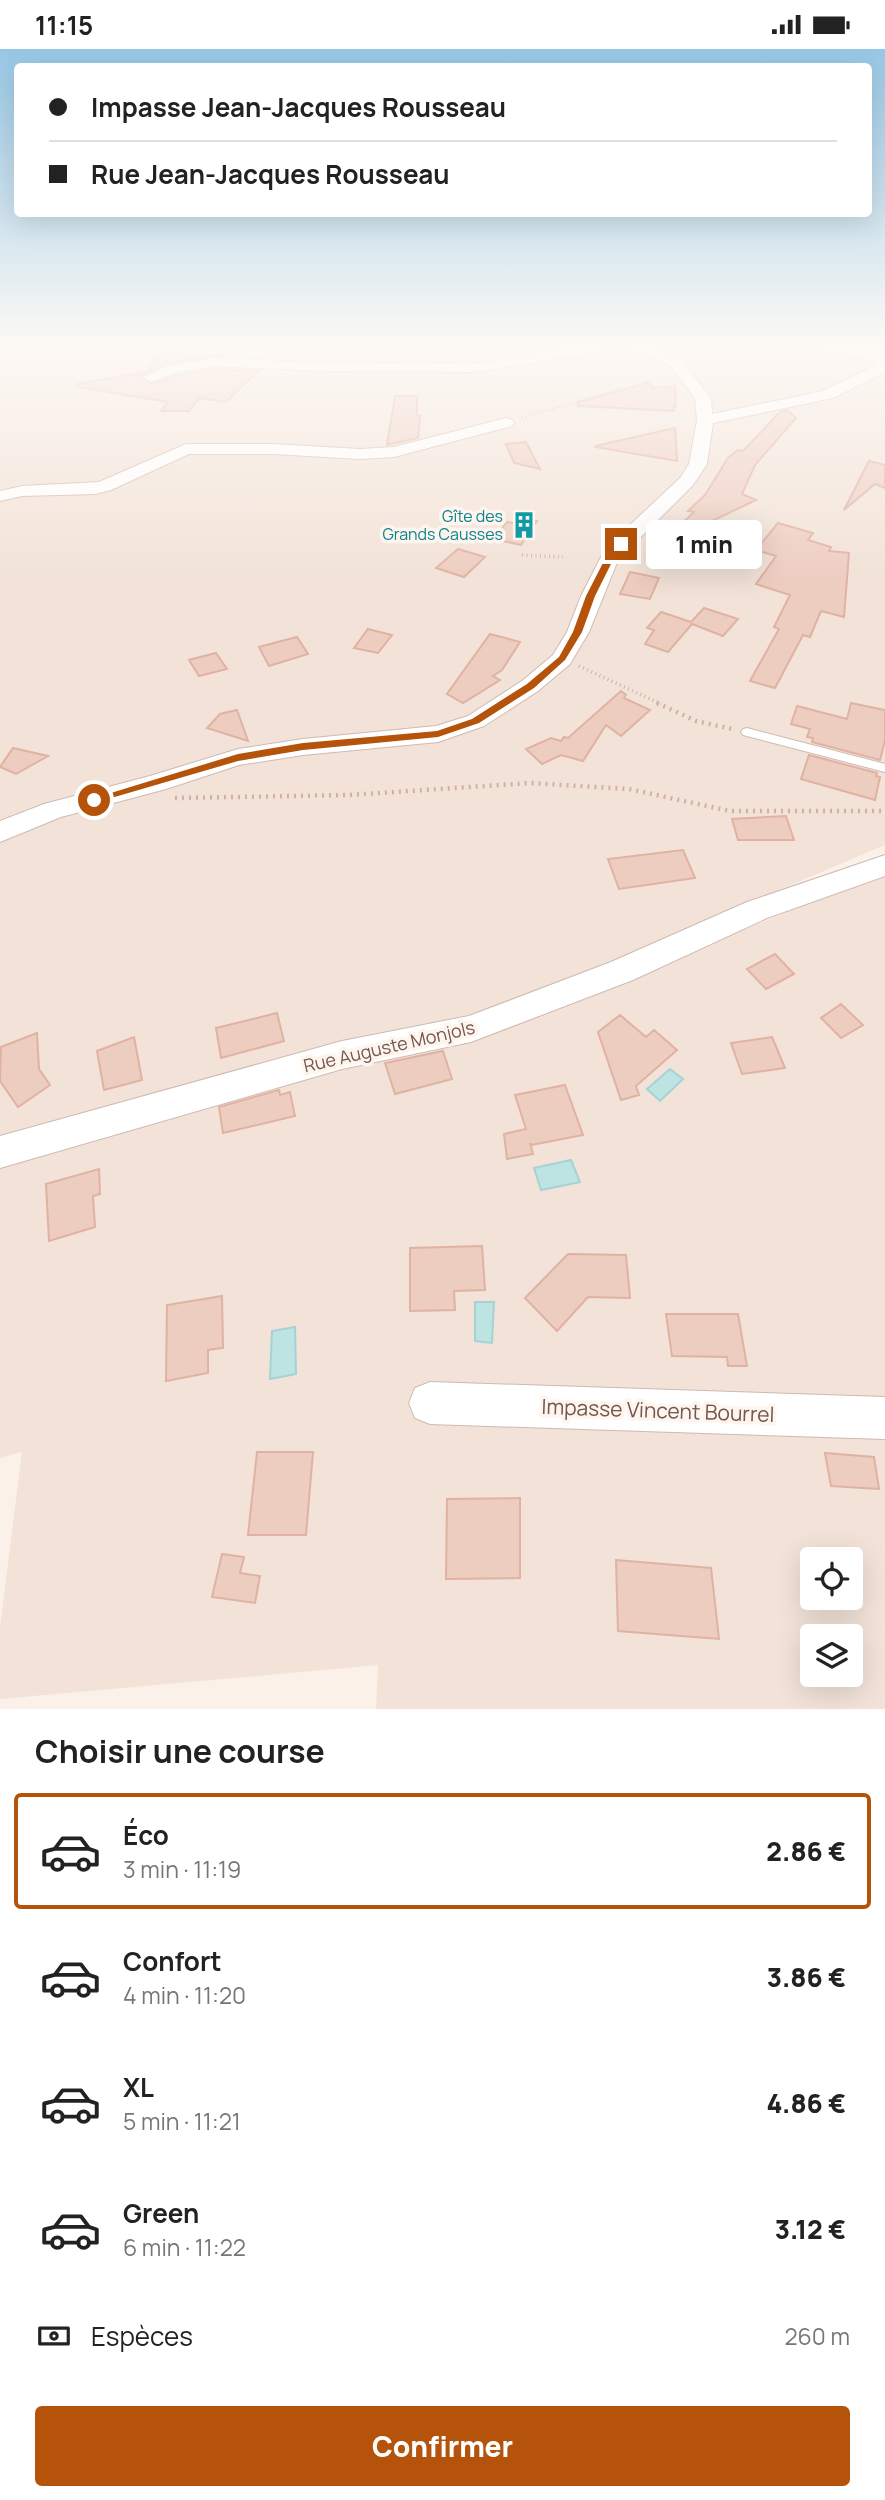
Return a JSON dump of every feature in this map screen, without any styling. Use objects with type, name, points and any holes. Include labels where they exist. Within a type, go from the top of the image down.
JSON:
[{"type":"street","points":[[0,496],[22,491],[89,491],[186,449],[273,449],[360,454],[394,452],[496,425]]},
{"type":"street","points":[[0,832],[53,810],[157,783],[238,757],[303,747],[438,734],[476,721],[509,701],[562,659],[578,632],[591,596],[609,559],[695,472],[704,425]]},
{"type":"street","name":"Rue Auguste Monjols","points":[[0,1152],[342,1055],[471,1029],[622,971],[757,910],[885,865]]},
{"type":"street","name":"Impasse Vincent Bourrel","points":[[430,1403],[885,1417]]},
{"type":"lane","points":[[747,732],[885,768]]},
{"type":"path","points":[[522,555],[563,557]]},
{"type":"path","points":[[562,659],[696,721],[747,732]]},
{"type":"path","points":[[157,783],[177,799],[349,795],[530,783],[629,789],[730,811],[885,811]]},
{"type":"shaded area","points":[[0,425],[885,425],[885,845],[551,987],[437,1029],[0,1138]]},
{"type":"shaded area","points":[[885,873],[885,1709],[376,1709],[378,1665],[0,1699],[0,1628],[22,1452],[0,1458],[0,1166],[350,1063],[481,1035]]},
{"type":"water","points":[[670,1069],[683,1079],[660,1101],[647,1089]]},
{"type":"water","points":[[571,1160],[580,1182],[541,1190],[534,1168]]},
{"type":"water","points":[[475,1302],[494,1302],[492,1343],[475,1341]]},
{"type":"water","points":[[295,1327],[296,1374],[270,1379],[272,1331]]},
{"type":"building","points":[[390,425],[419,425],[418,438],[387,445]]},
{"type":"building","points":[[767,425],[789,425],[755,465],[742,494],[756,500],[668,542],[666,539],[694,512],[688,511],[705,495],[728,458],[738,450],[743,451]]},
{"type":"building","points":[[675,428],[677,461],[595,447],[595,446]]},
{"type":"building","points":[[526,442],[540,469],[514,463],[506,444]]},
{"type":"building","points":[[869,461],[885,465],[885,488],[875,484],[844,510]]},
{"type":"building","points":[[517,518],[537,521],[521,545],[494,539],[507,522],[513,523]]},
{"type":"building","points":[[778,523],[813,533],[808,540],[831,547],[829,551],[849,553],[844,617],[821,611],[810,637],[803,635],[775,688],[750,681],[779,629],[774,627],[790,595],[756,584],[776,556],[756,550]]},
{"type":"building","points":[[458,549],[485,557],[464,577],[436,568]]},
{"type":"building","points":[[630,572],[659,578],[650,599],[620,594]]},
{"type":"building","points":[[704,608],[738,619],[723,636],[692,624],[668,652],[645,644],[654,630],[647,628],[661,612],[691,622]]},
{"type":"building","points":[[368,629],[392,635],[378,653],[354,648]]},
{"type":"building","points":[[490,634],[520,642],[502,670],[493,676],[500,680],[463,703],[447,694]]},
{"type":"building","points":[[297,637],[308,654],[269,666],[259,647]]},
{"type":"building","points":[[216,653],[227,669],[199,676],[189,660]]},
{"type":"building","points":[[621,691],[626,695],[624,698],[650,710],[621,736],[606,725],[583,761],[561,755],[542,764],[526,749],[551,738],[561,741],[564,737],[568,738]]},
{"type":"building","points":[[851,703],[885,710],[885,740],[880,760],[812,742],[813,738],[807,737],[810,729],[791,724],[797,706],[847,719]]},
{"type":"building","points":[[237,710],[248,741],[207,728],[220,714]]},
{"type":"building","points":[[13,748],[48,756],[16,774],[0,767]]},
{"type":"building","points":[[809,755],[877,773],[876,776],[880,777],[875,800],[801,779]]},
{"type":"building","points":[[786,816],[794,840],[738,840],[732,819]]},
{"type":"building","points":[[683,850],[695,878],[619,889],[608,859]]},
{"type":"building","points":[[775,954],[794,974],[766,989],[747,969]]},
{"type":"building","points":[[841,1004],[863,1025],[841,1038],[821,1018]]},
{"type":"building","points":[[277,1013],[284,1041],[221,1058],[216,1028]]},
{"type":"building","points":[[620,1015],[646,1037],[654,1030],[677,1050],[636,1086],[639,1095],[621,1100],[598,1032]]},
{"type":"building","points":[[37,1033],[39,1069],[50,1085],[18,1107],[0,1081],[1,1047]]},
{"type":"building","points":[[134,1037],[142,1080],[104,1090],[97,1051]]},
{"type":"building","points":[[772,1037],[785,1068],[742,1074],[731,1043]]},
{"type":"building","points":[[443,1051],[452,1079],[395,1094],[385,1063]]},
{"type":"building","points":[[565,1085],[583,1135],[531,1145],[530,1143],[533,1154],[507,1159],[504,1134],[526,1129],[515,1095]]},
{"type":"building","points":[[279,1090],[280,1095],[290,1092],[295,1116],[223,1133],[219,1107]]},
{"type":"building","points":[[99,1169],[100,1194],[93,1196],[95,1227],[49,1241],[46,1184]]},
{"type":"building","points":[[482,1246],[485,1290],[454,1291],[455,1310],[410,1311],[410,1248]]},
{"type":"building","points":[[568,1254],[626,1255],[630,1298],[588,1297],[557,1331],[525,1298]]},
{"type":"building","points":[[222,1296],[223,1348],[208,1350],[208,1373],[166,1381],[167,1305]]},
{"type":"building","points":[[666,1314],[738,1314],[747,1366],[728,1366],[727,1357],[672,1356]]},
{"type":"building","points":[[257,1452],[313,1452],[306,1535],[248,1535]]},
{"type":"building","points":[[825,1453],[874,1457],[879,1489],[831,1486]]},
{"type":"building","points":[[520,1498],[520,1578],[446,1579],[447,1499]]},
{"type":"building","points":[[222,1554],[244,1557],[240,1573],[260,1576],[255,1603],[212,1597]]},
{"type":"building","points":[[616,1560],[711,1568],[719,1639],[618,1631]]},
{"type":"place","name":"Gîte des Grands Causses","points":[[524,525]]},
{"type":"route","points":[[94,800],[238,757],[303,747],[438,734],[476,721],[530,686],[562,659],[578,632],[591,596],[609,559],[621,544]]}]
